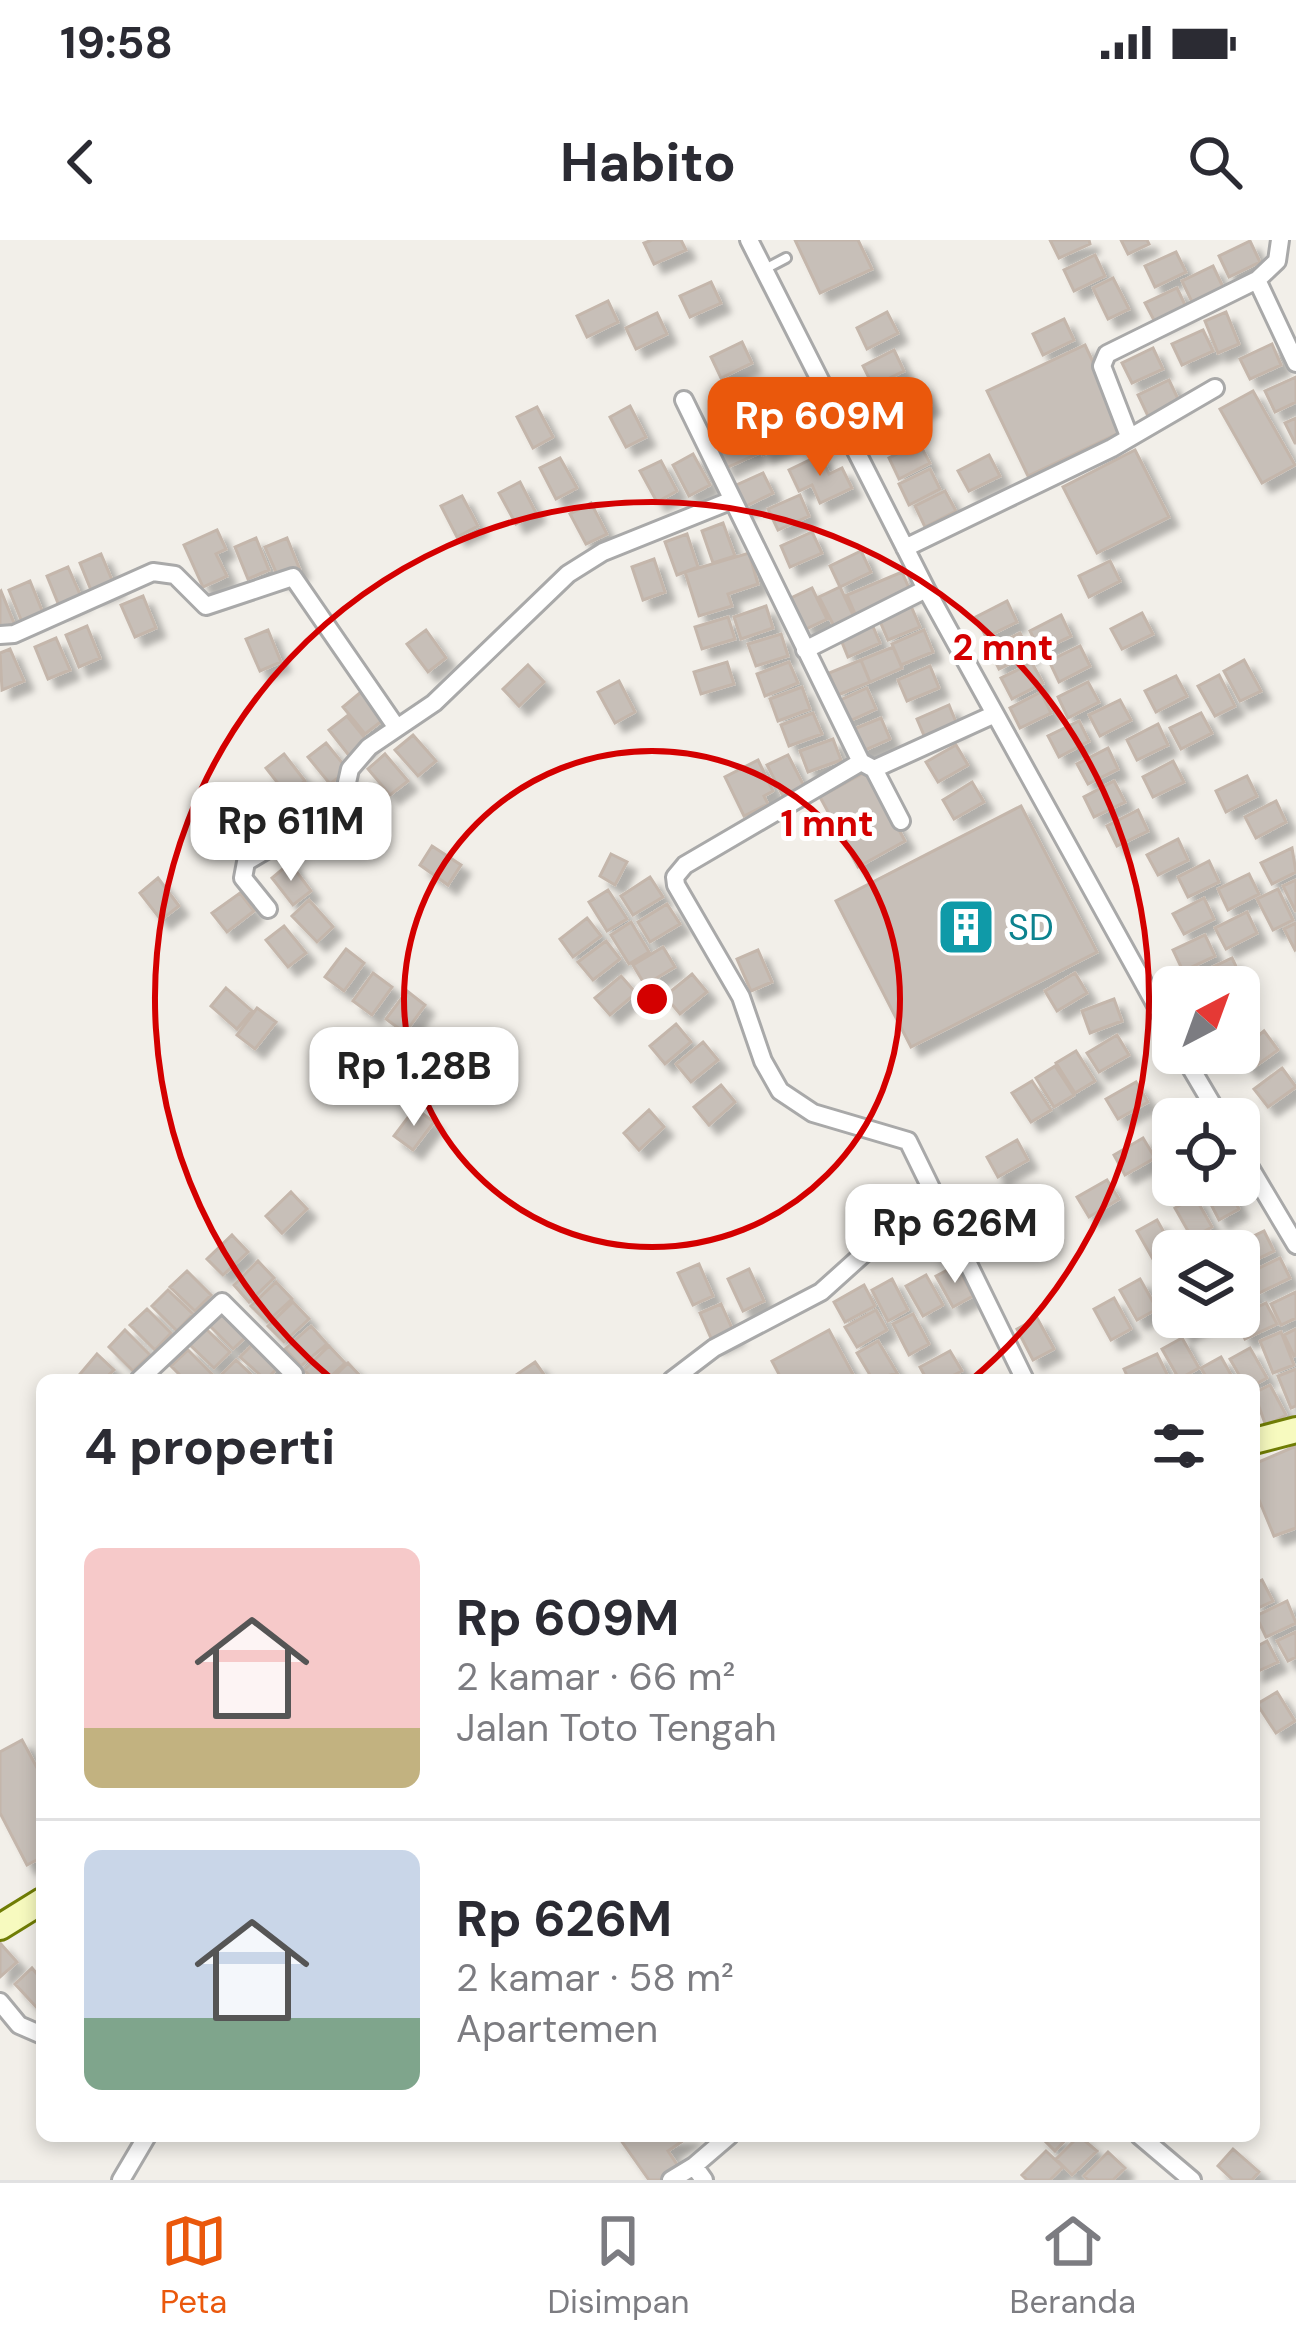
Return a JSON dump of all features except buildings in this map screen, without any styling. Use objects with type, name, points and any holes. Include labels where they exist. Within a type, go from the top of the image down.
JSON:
[{"type":"main road","points":[[1260,1440],[1296,1430]]},
{"type":"main road","points":[[0,1927],[36,1905]]},
{"type":"street","points":[[749,240],[926,590],[1152,998]]},
{"type":"street","points":[[1129,436],[1102,366],[1107,353],[1257,280],[1276,261],[1280,240]]},
{"type":"street","points":[[1257,280],[1296,363]]},
{"type":"street","points":[[904,548],[1216,388]]},
{"type":"street","points":[[684,400],[805,650],[901,820]]},
{"type":"street","points":[[268,909],[243,878],[246,862],[342,805],[350,769],[369,747],[434,703],[568,574],[618,545],[730,501]]},
{"type":"street","points":[[0,635],[14,634],[153,572],[176,575],[206,606],[293,577],[397,728]]},
{"type":"street","points":[[805,650],[926,590]]},
{"type":"street","points":[[995,714],[867,766],[685,865],[675,877],[690,915],[741,997],[763,1061],[780,1091],[813,1113],[900,1135],[913,1148],[1021,1374]]},
{"type":"street","points":[[1260,1185],[1296,1246]]},
{"type":"street","points":[[680,1374],[714,1348],[821,1292],[931,1194]]},
{"type":"street","points":[[145,1374],[222,1302],[290,1374]]},
{"type":"street","points":[[0,2002],[20,2025],[36,2033]]},
{"type":"street","points":[[121,2180],[143,2142]]},
{"type":"street","points":[[671,2180],[699,2173],[724,2142]]},
{"type":"street","points":[[1148,2142],[1192,2180]]},
{"type":"lane","points":[[764,269],[786,257]]},
{"type":"place","name":"SD","points":[[966,927]]}]
